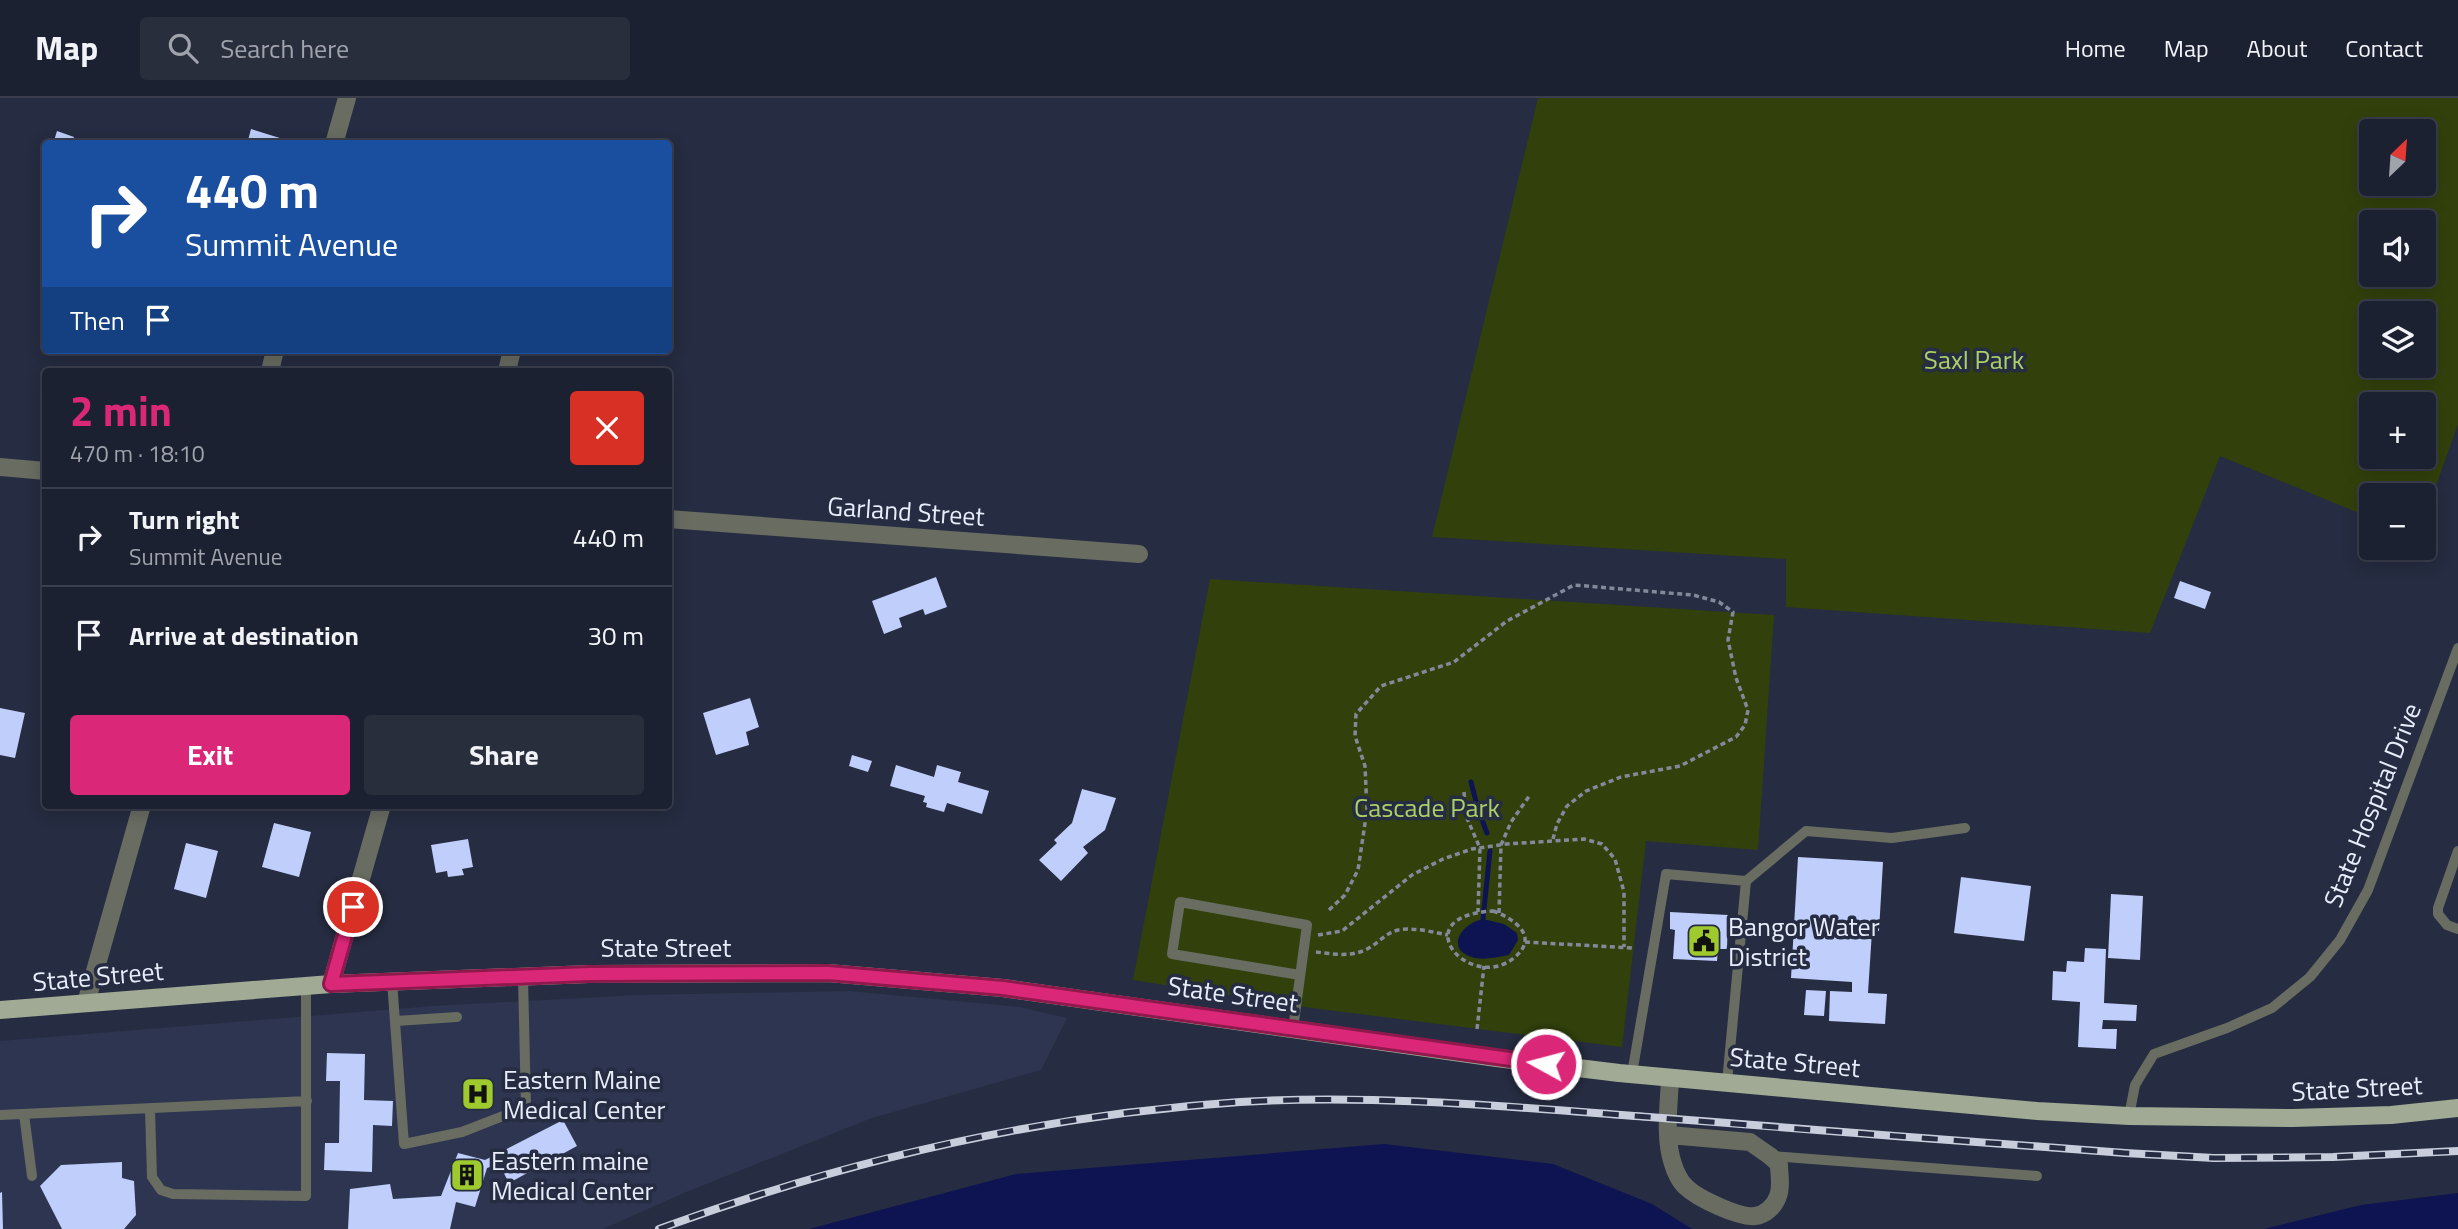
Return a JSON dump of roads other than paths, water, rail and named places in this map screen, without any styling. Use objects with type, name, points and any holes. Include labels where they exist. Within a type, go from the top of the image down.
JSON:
[{"type":"main road","name":"State Street","points":[[0,1010],[306,985],[392,981],[589,974],[828,973],[1003,988],[1497,1058],[1632,1074],[2037,1111],[2129,1116],[2293,1118],[2391,1115],[2458,1108]]},
{"type":"street","points":[[335,140],[346,98]]},
{"type":"street","points":[[0,467],[42,471]]},
{"type":"street","name":"Garland Street","points":[[672,519],[1139,554]]},
{"type":"street","points":[[86,1003],[141,809]]},
{"type":"street","points":[[331,984],[381,809]]},
{"type":"street","points":[[1669,1135],[1750,1142],[1779,1164],[1778,1199],[1770,1209],[1754,1216],[1715,1205],[1685,1187],[1673,1164],[1669,1135],[1670,1078]]},
{"type":"lane","name":"State Hospital Drive","points":[[2129,1116],[2135,1085],[2154,1054],[2227,1028],[2272,1008],[2310,977],[2340,940],[2368,890],[2458,648]]},
{"type":"lane","points":[[1727,1082],[1746,881],[1806,831],[1892,838],[1965,828]]},
{"type":"lane","points":[[2458,851],[2438,908],[2438,914],[2447,925],[2458,929]]},
{"type":"lane","points":[[1632,1074],[1666,874],[1746,881]]},
{"type":"lane","points":[[1293,1029],[1307,925],[1181,902],[1172,954],[1300,975]]},
{"type":"lane","points":[[392,981],[404,1144],[462,1132],[526,1107],[523,977]]},
{"type":"lane","points":[[150,1110],[152,1177],[161,1190],[173,1194],[306,1196],[306,985]]},
{"type":"lane","points":[[396,1021],[457,1017]]},
{"type":"lane","points":[[0,1115],[307,1101]]},
{"type":"lane","points":[[24,1114],[32,1176]]},
{"type":"lane","points":[[1770,1156],[2037,1176]]},
{"type":"waterway","points":[[1471,782],[1487,833]]},
{"type":"waterway","points":[[1483,919],[1490,851]]},
{"type":"railway","points":[[659,1229],[801,1182],[945,1144],[1091,1118],[1240,1102],[1342,1100],[1444,1103],[2214,1158],[2333,1157],[2458,1151]]},
{"type":"place","name":"Bangor Water District","points":[[1704,941]]},
{"type":"place","name":"Eastern Maine Medical Center","points":[[478,1094]]},
{"type":"place","name":"Eastern maine Medical Center","points":[[467,1175]]},
{"type":"park label","name":"Saxl Park","points":[[1974,359]]},
{"type":"park label","name":"Cascade Park","points":[[1427,807]]}]
